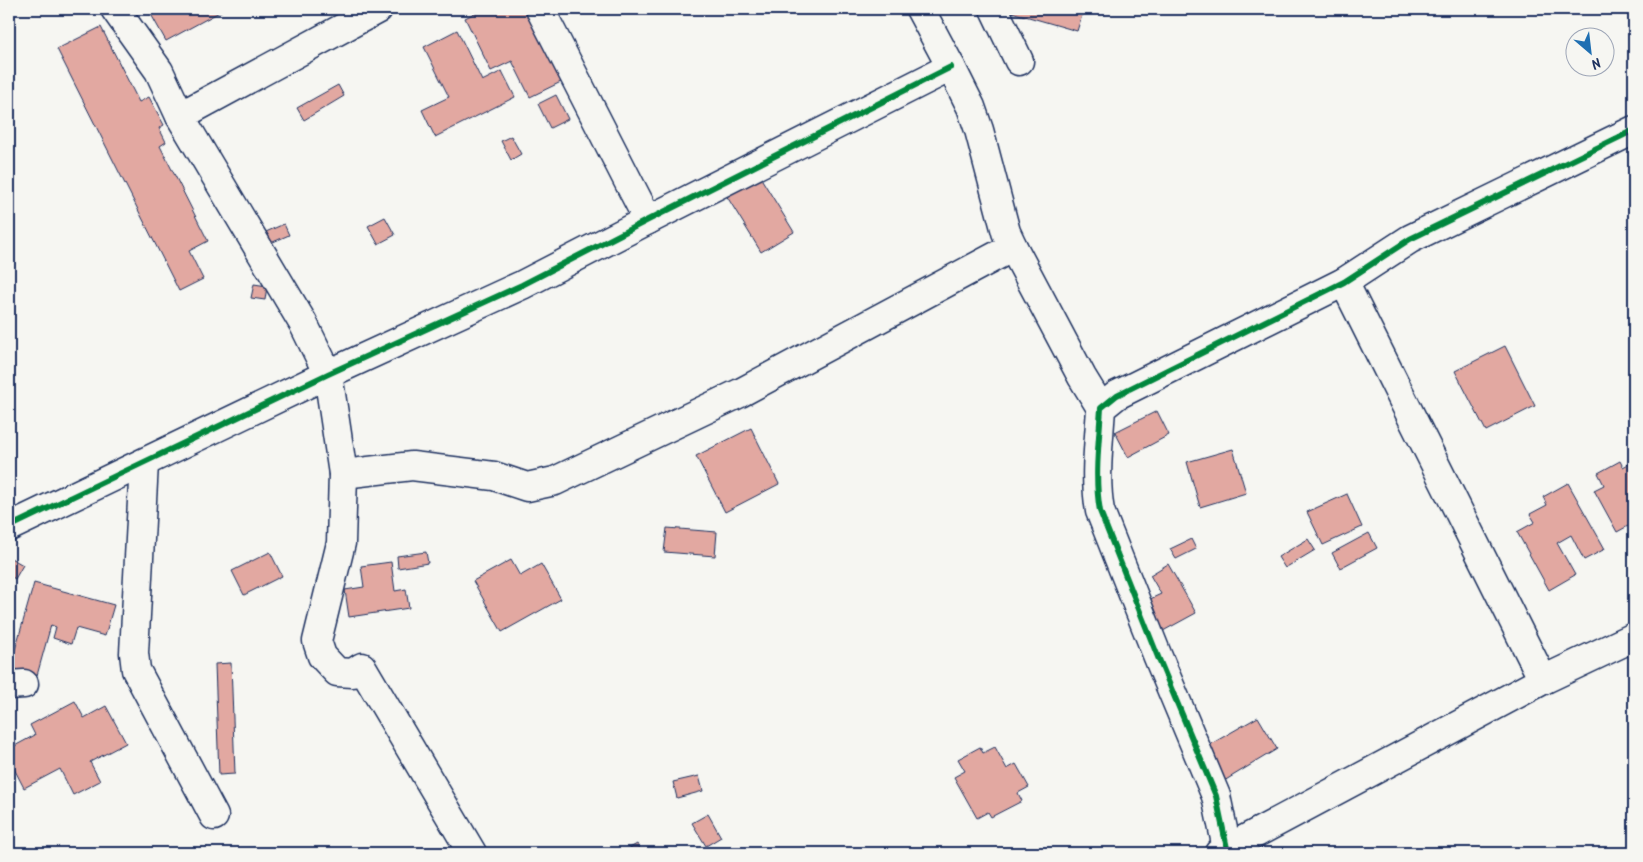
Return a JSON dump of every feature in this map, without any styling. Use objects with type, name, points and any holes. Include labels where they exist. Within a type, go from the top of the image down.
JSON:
[{"type":"street","points":[[115,9],[159,71],[180,116],[303,323],[328,374],[344,474],[341,543],[317,640],[322,656],[337,672],[353,672],[362,667],[472,853]]},
{"type":"street","points":[[180,116],[378,9]]},
{"type":"street","points":[[540,9],[648,220]]},
{"type":"street","points":[[920,9],[971,108],[979,130],[1006,232],[1082,377],[1101,408],[1097,494],[1100,511],[1216,796],[1224,852],[1543,680],[1634,637]]},
{"type":"street","points":[[994,9],[1019,61]]},
{"type":"street","points":[[9,527],[328,374],[522,285],[951,67]]},
{"type":"street","points":[[1101,408],[1126,390],[1344,282],[1410,239],[1634,130]]},
{"type":"street","points":[[344,474],[412,466],[494,476],[527,487],[555,481],[740,393],[1013,247]]},
{"type":"street","points":[[1344,282],[1543,680]]},
{"type":"street","points":[[144,463],[134,653],[136,670],[214,816]]},
{"type":"building","points":[[148,9],[225,9],[166,41]]},
{"type":"building","points":[[483,9],[526,9],[563,81],[530,97],[512,61],[491,71],[465,18]]},
{"type":"building","points":[[1001,9],[1084,9],[1077,31]]},
{"type":"building","points":[[101,27],[139,102],[149,97],[164,125],[159,128],[166,142],[160,146],[208,241],[189,251],[203,279],[179,291],[57,49]]},
{"type":"building","points":[[457,30],[482,81],[502,71],[515,97],[435,137],[422,110],[449,97],[424,47]]},
{"type":"building","points":[[338,85],[344,96],[304,120],[297,108]]},
{"type":"building","points":[[556,95],[568,119],[550,128],[538,104]]},
{"type":"building","points":[[511,136],[521,154],[511,160],[501,141]]},
{"type":"building","points":[[759,175],[794,232],[761,252],[726,195]]},
{"type":"building","points":[[385,217],[395,235],[378,244],[368,226]]},
{"type":"building","points":[[284,224],[289,235],[264,246],[259,235]]},
{"type":"building","points":[[254,284],[267,286],[265,300],[251,298]]},
{"type":"building","points":[[1505,346],[1535,406],[1486,431],[1455,371]]},
{"type":"building","points":[[1157,411],[1169,435],[1128,457],[1115,432]]},
{"type":"building","points":[[751,428],[779,484],[725,512],[696,456]]},
{"type":"building","points":[[1233,449],[1246,493],[1200,507],[1187,462]]},
{"type":"building","points":[[1620,461],[1623,467],[1634,461],[1634,529],[1631,531],[1628,526],[1617,532],[1594,490],[1604,485],[1598,473]]},
{"type":"building","points":[[1568,483],[1605,549],[1584,560],[1571,535],[1557,543],[1575,575],[1549,590],[1517,532],[1535,522],[1530,514],[1547,505],[1543,497]]},
{"type":"building","points":[[1347,494],[1362,527],[1323,545],[1307,512]]},
{"type":"building","points":[[667,528],[717,532],[715,556],[664,552]]},
{"type":"building","points":[[1369,533],[1377,548],[1340,568],[1332,553]]},
{"type":"building","points":[[1191,539],[1196,549],[1176,559],[1170,549]]},
{"type":"building","points":[[1308,539],[1315,550],[1285,568],[1278,557]]},
{"type":"building","points":[[270,552],[282,576],[244,595],[232,571]]},
{"type":"building","points":[[426,552],[428,563],[398,568],[397,556]]},
{"type":"building","points":[[9,557],[23,565],[15,579],[9,575]]},
{"type":"building","points":[[511,560],[520,576],[541,564],[561,599],[502,632],[473,581]]},
{"type":"building","points":[[391,562],[395,591],[406,589],[409,608],[349,617],[345,590],[364,587],[361,566]]},
{"type":"building","points":[[1168,564],[1196,613],[1163,631],[1146,601],[1161,594],[1150,575]]},
{"type":"building","points":[[34,583],[114,605],[105,636],[76,628],[71,644],[53,638],[56,627],[51,625],[36,679],[9,671]]},
{"type":"building","points":[[231,663],[235,774],[219,775],[215,664]]},
{"type":"building","points":[[75,701],[84,718],[106,706],[126,743],[90,762],[100,781],[73,795],[60,769],[24,788],[9,759],[9,749],[35,735],[30,725]]},
{"type":"building","points":[[1258,717],[1277,749],[1224,781],[1204,748]]},
{"type":"building","points":[[980,747],[983,753],[995,747],[1007,769],[1016,764],[1029,787],[1018,793],[1022,801],[991,817],[988,812],[977,818],[954,777],[965,771],[958,759]]},
{"type":"building","points":[[699,776],[703,791],[677,798],[673,782]]},
{"type":"building","points":[[708,814],[721,837],[706,846],[692,823]]},
{"type":"building","points":[[637,844],[643,853],[621,853]]},
{"type":"cycle path","points":[[9,527],[328,374],[522,285],[951,67]]},
{"type":"cycle path","points":[[1228,853],[1216,796],[1100,511],[1097,472],[1101,408],[1117,395],[1344,282],[1410,239],[1634,130]]}]
